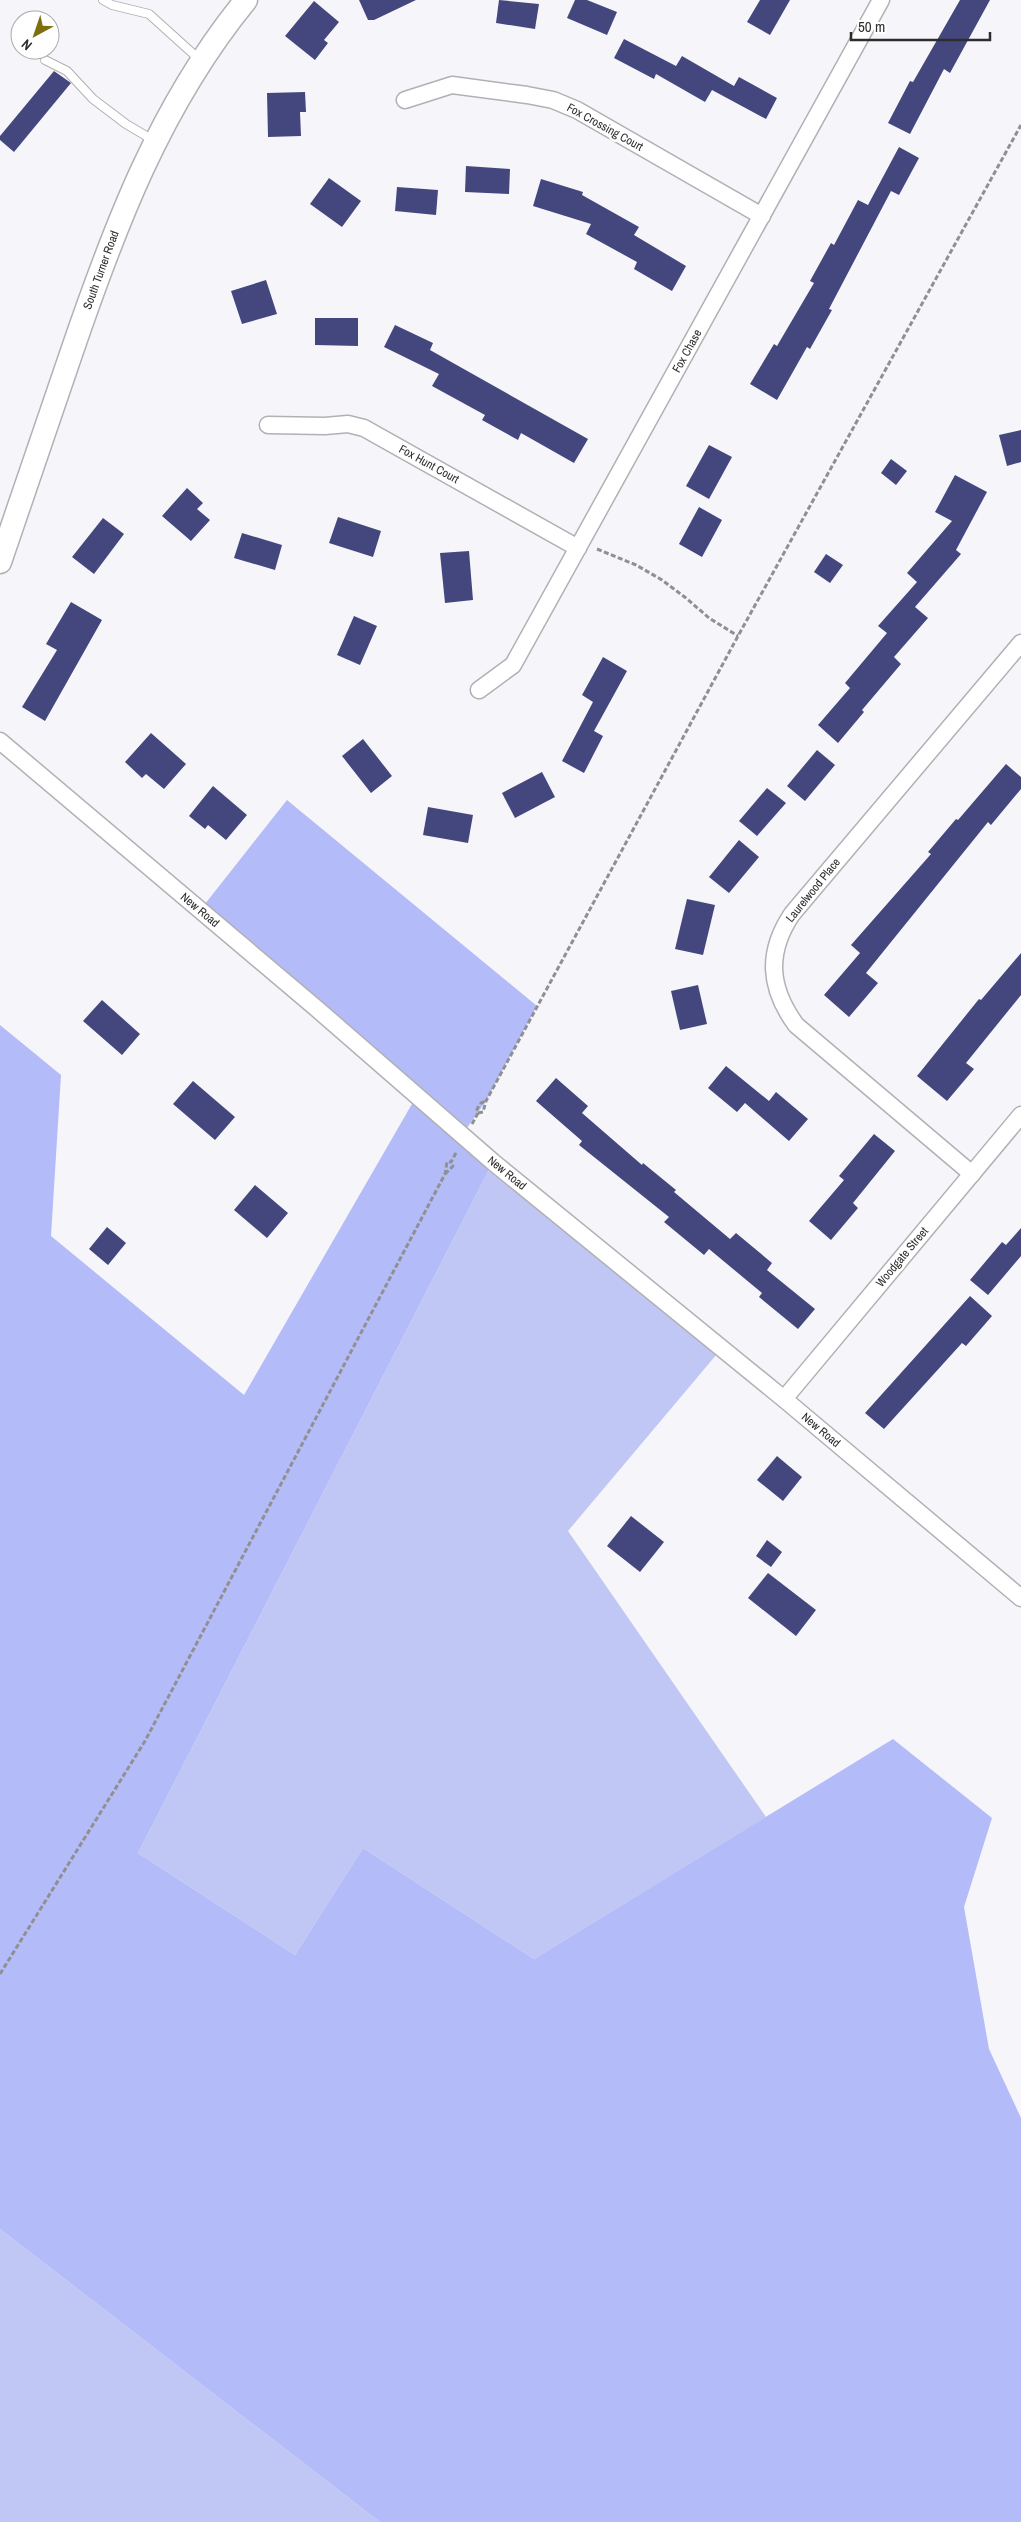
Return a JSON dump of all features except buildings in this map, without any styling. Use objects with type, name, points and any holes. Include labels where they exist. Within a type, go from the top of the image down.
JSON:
[{"type":"street","name":"South Turner Road","points":[[0,562],[108,248],[137,178],[155,141],[201,62],[246,0]]},
{"type":"street","name":"Fox Chase","points":[[479,690],[513,665],[881,0]]},
{"type":"street","name":"Fox Crossing Court","points":[[406,100],[452,85],[553,100],[577,110],[762,216]]},
{"type":"street","name":"Fox Hunt Court","points":[[268,425],[325,426],[348,424],[364,428],[580,545]]},
{"type":"street","name":"Laurelwood Place","points":[[972,1174],[796,1025],[784,1009],[776,987],[773,964],[777,944],[792,914],[1021,643]]},
{"type":"street","name":"New Road","points":[[0,741],[316,1008],[493,1162],[784,1399],[1021,1598]]},
{"type":"street","name":"Woodgate Street","points":[[784,1399],[1021,1116]]},
{"type":"lane","points":[[103,0],[112,5],[149,14],[201,62]]},
{"type":"lane","points":[[45,60],[67,71],[93,99],[126,124],[155,141]]},
{"type":"path","points":[[486,1101],[738,636],[1021,125]]},
{"type":"path","points":[[580,545],[636,565],[662,580],[709,618],[738,636]]},
{"type":"path","points":[[0,1974],[145,1741],[445,1174]]},
{"type":"shaded area","points":[[287,800],[537,1006],[486,1101],[462,1135],[493,1162],[138,1853],[295,1955],[363,1848],[534,1959],[893,1739],[992,1818],[964,1907],[989,2049],[1021,2118],[1021,2522],[380,2522],[0,2229],[0,1025],[61,1075],[51,1236],[244,1395],[416,1097],[201,909]]},
{"type":"shaded area","points":[[493,1162],[722,1348],[568,1531],[766,1817],[534,1959],[363,1848],[295,1955],[138,1853]]},
{"type":"shaded area","points":[[0,2229],[380,2522],[0,2522]]}]
